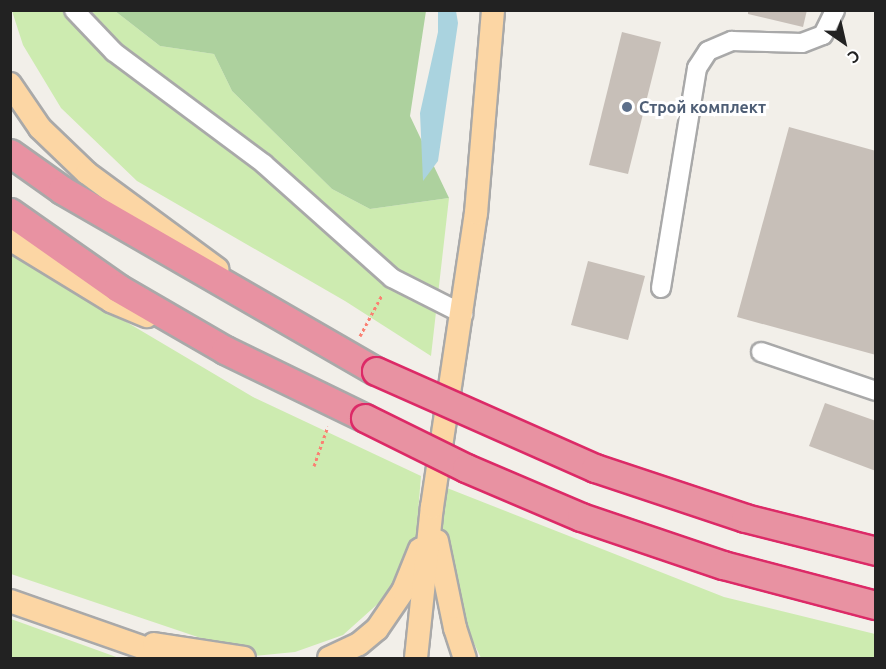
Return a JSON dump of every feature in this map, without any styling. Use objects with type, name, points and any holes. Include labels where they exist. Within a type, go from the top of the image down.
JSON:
[{"type":"highway","points":[[10,153],[62,190],[376,371],[595,468],[746,518],[876,551]]},
{"type":"highway","points":[[10,212],[118,288],[225,350],[466,468],[581,517],[723,565],[876,605]]},
{"type":"main road","points":[[416,658],[432,515],[463,314],[493,10]]},
{"type":"main road","points":[[10,84],[40,128],[87,173],[202,256],[256,303]]},
{"type":"main road","points":[[10,239],[111,301],[225,350]]},
{"type":"main road","points":[[329,658],[359,644],[391,613],[432,515]]},
{"type":"main road","points":[[432,515],[446,592],[465,658]]},
{"type":"main road","points":[[10,601],[173,658]]},
{"type":"main road","points":[[122,640],[244,658]]},
{"type":"lane","points":[[74,10],[114,52],[264,164],[392,278],[463,314]]},
{"type":"lane","points":[[661,288],[697,68],[708,51],[732,41],[802,44],[823,35],[835,10]]},
{"type":"lane","points":[[761,352],[876,391]]},
{"type":"path","points":[[349,355],[382,295]]},
{"type":"path","points":[[314,466],[336,405]]},
{"type":"green space","points":[[12,11],[115,11],[160,46],[214,54],[232,91],[332,189],[370,209],[449,198],[431,356],[345,301],[137,181],[61,108],[23,45]]},
{"type":"green space","points":[[115,11],[426,11],[410,116],[449,198],[370,209],[332,189],[232,91],[214,54],[160,46]]},
{"type":"green space","points":[[10,253],[253,397],[421,476],[416,537],[391,592],[343,635],[295,652],[254,656],[11,574]]},
{"type":"green space","points":[[442,486],[724,597],[875,634],[875,658],[481,658],[457,608],[440,541]]},
{"type":"green space","points":[[11,619],[119,658],[11,658]]},
{"type":"water","points":[[438,11],[456,11],[458,23],[438,161],[423,181],[420,113],[438,32]]},
{"type":"building","points":[[748,10],[807,10],[803,27],[748,14]]},
{"type":"building","points":[[622,32],[661,42],[628,174],[589,165]]},
{"type":"building","points":[[789,127],[876,151],[876,355],[737,317]]},
{"type":"building","points":[[588,261],[645,276],[628,340],[571,325]]},
{"type":"building","points":[[825,403],[876,421],[876,471],[809,446]]},
{"type":"place","name":"Строй комплект","points":[[627,107]]}]
